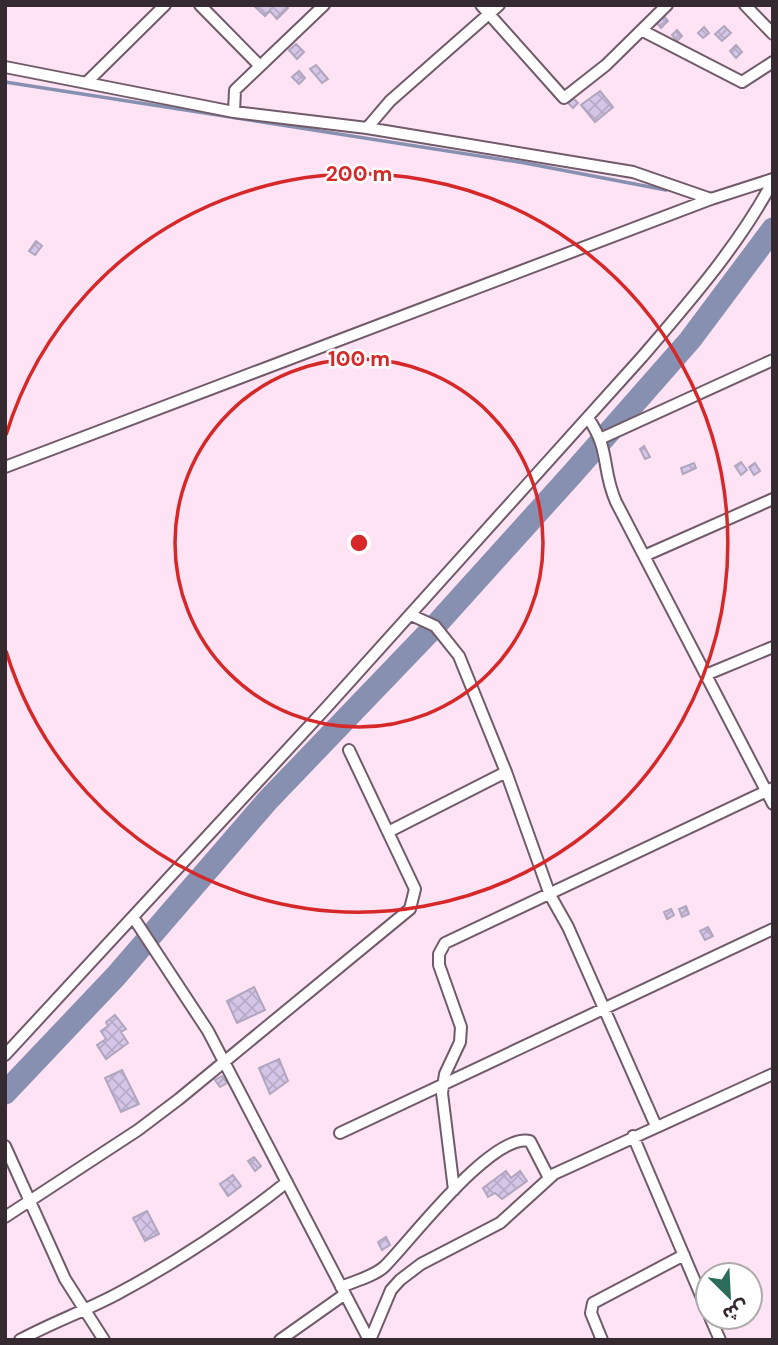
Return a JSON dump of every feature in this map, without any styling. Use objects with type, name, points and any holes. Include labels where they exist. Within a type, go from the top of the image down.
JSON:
[{"type":"street","points":[[88,81],[164,5]]},
{"type":"street","points":[[200,5],[259,65]]},
{"type":"street","points":[[234,112],[234,90],[324,5]]},
{"type":"street","points":[[367,128],[390,101],[485,10],[499,5]]},
{"type":"street","points":[[485,10],[564,98],[643,31],[667,5]]},
{"type":"street","points":[[745,5],[773,34]]},
{"type":"street","points":[[643,31],[742,82],[773,62]]},
{"type":"street","points":[[5,67],[88,81],[234,112],[367,128],[633,173],[711,199]]},
{"type":"street","points":[[5,467],[711,199],[773,180]]},
{"type":"street","points":[[5,1055],[411,615],[587,418],[690,300],[747,224],[773,180]]},
{"type":"street","points":[[602,438],[773,360]]},
{"type":"street","points":[[587,418],[602,438],[608,482],[644,555],[770,789],[773,804]]},
{"type":"street","points":[[644,555],[773,499]]},
{"type":"street","points":[[411,615],[435,626],[459,656],[506,772],[550,895],[568,927],[656,1126]]},
{"type":"street","points":[[708,674],[773,647]]},
{"type":"street","points":[[5,1217],[138,1130],[410,909],[415,889],[349,750]]},
{"type":"street","points":[[388,832],[506,772]]},
{"type":"street","points":[[454,1190],[442,1102],[443,1085],[461,1034],[460,1020],[439,965],[441,949],[445,943],[770,789]]},
{"type":"street","points":[[133,917],[194,1008],[370,1340]]},
{"type":"street","points":[[340,1133],[773,929]]},
{"type":"street","points":[[370,1340],[391,1290],[400,1280],[421,1264],[500,1223],[549,1178],[634,1136],[773,1074]]},
{"type":"street","points":[[634,1136],[694,1279]]},
{"type":"street","points":[[280,1340],[343,1290],[384,1267],[454,1190],[489,1157],[523,1139],[534,1144],[549,1178]]},
{"type":"street","points":[[5,1146],[65,1279],[82,1311],[104,1340]]},
{"type":"street","points":[[19,1340],[82,1311],[195,1249],[286,1182]]},
{"type":"street","points":[[602,1340],[591,1313],[593,1303],[684,1255]]},
{"type":"building","points":[[253,5],[285,5],[288,8],[277,19],[270,11],[265,16]]},
{"type":"building","points":[[663,15],[668,21],[661,28],[656,22]]},
{"type":"building","points":[[724,26],[731,33],[722,41],[715,34]]},
{"type":"building","points":[[704,27],[709,33],[703,38],[698,33]]},
{"type":"building","points":[[677,30],[682,36],[677,41],[672,35]]},
{"type":"building","points":[[296,44],[304,52],[297,59],[289,50]]},
{"type":"building","points":[[736,45],[742,52],[736,58],[730,51]]},
{"type":"building","points":[[316,65],[328,79],[322,83],[310,69]]},
{"type":"building","points":[[299,71],[305,78],[299,84],[292,77]]},
{"type":"building","points":[[600,91],[613,107],[595,122],[581,105]]},
{"type":"building","points":[[573,98],[578,103],[573,108],[568,103]]},
{"type":"building","points":[[36,241],[42,246],[35,255],[29,251]]},
{"type":"building","points":[[644,446],[650,457],[645,459],[640,449]]},
{"type":"building","points":[[741,462],[747,470],[741,475],[735,466]]},
{"type":"building","points":[[694,463],[696,468],[683,474],[681,468]]},
{"type":"building","points":[[755,463],[760,471],[754,475],[749,467]]},
{"type":"building","points":[[686,906],[689,914],[682,917],[679,909]]},
{"type":"building","points":[[671,909],[674,915],[667,919],[664,912]]},
{"type":"building","points":[[708,927],[713,936],[705,940],[700,931]]},
{"type":"building","points":[[254,987],[265,1010],[237,1023],[227,1001]]},
{"type":"building","points":[[115,1015],[126,1029],[121,1032],[128,1043],[106,1059],[97,1045],[106,1039],[101,1031],[108,1026],[106,1022]]},
{"type":"building","points":[[279,1059],[288,1081],[270,1094],[259,1068]]},
{"type":"building","points":[[122,1070],[139,1104],[121,1112],[105,1078]]},
{"type":"building","points":[[222,1076],[227,1083],[220,1087],[215,1080]]},
{"type":"building","points":[[254,1157],[261,1166],[255,1171],[248,1161]]},
{"type":"building","points":[[506,1171],[511,1178],[520,1171],[527,1181],[502,1199],[495,1193],[488,1197],[483,1188]]},
{"type":"building","points":[[233,1175],[241,1186],[228,1196],[220,1184]]},
{"type":"building","points":[[147,1211],[159,1234],[145,1241],[133,1218]]},
{"type":"building","points":[[386,1237],[390,1245],[382,1250],[378,1242]]},
{"type":"waterway","points":[[5,82],[525,163],[666,190]]},
{"type":"waterway","points":[[5,1093],[116,976],[268,800],[435,626],[574,472],[690,340],[773,229]]}]
